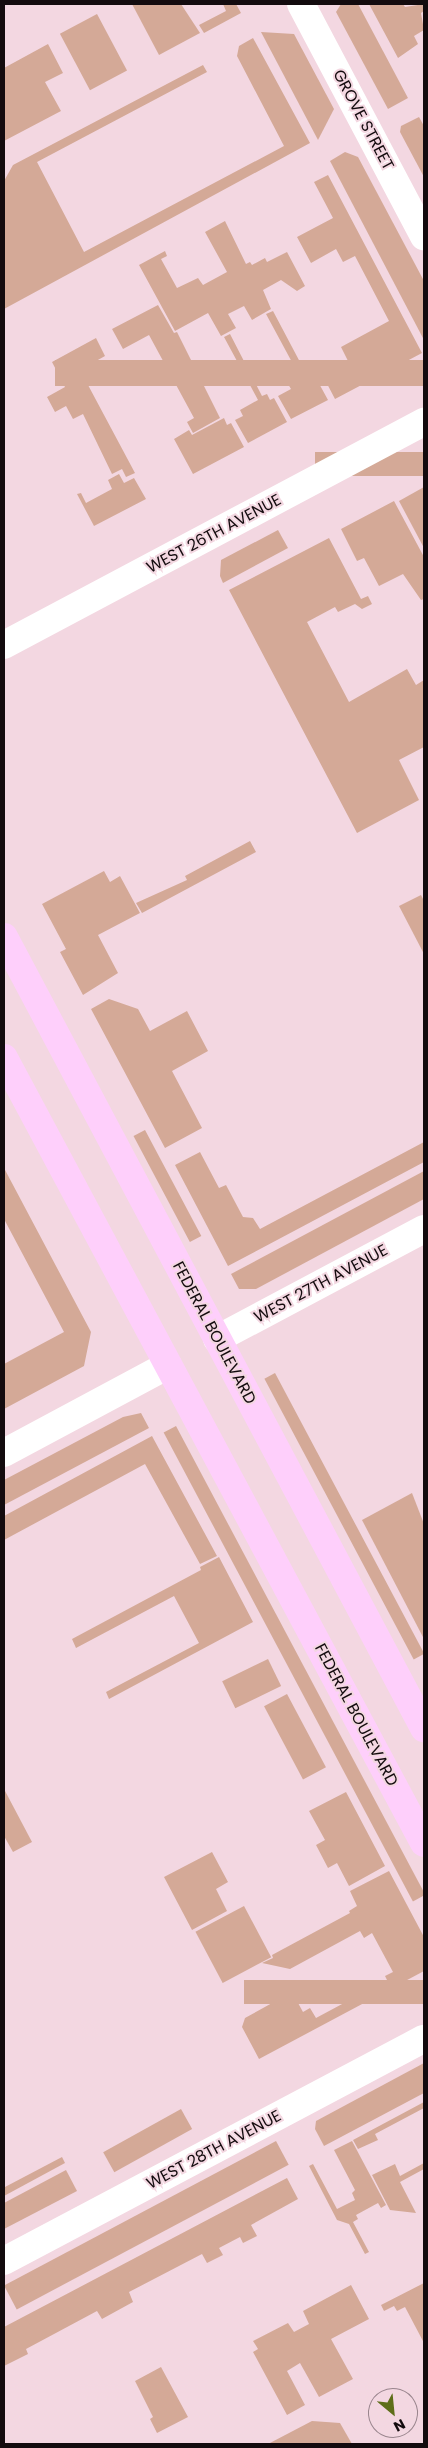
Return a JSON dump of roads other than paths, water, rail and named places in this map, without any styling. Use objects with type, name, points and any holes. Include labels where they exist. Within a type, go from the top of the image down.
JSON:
[{"type":"main road","name":"FEDERAL BOULEVARD","points":[[4,938],[424,1728]]},
{"type":"main road","name":"FEDERAL BOULEVARD","points":[[4,1058],[424,1843]]},
{"type":"street","name":"GROVE STREET","points":[[301,4],[424,236]]},
{"type":"street","name":"WEST 26TH AVENUE","points":[[4,646],[424,422]]},
{"type":"street","name":"WEST 27TH AVENUE","points":[[217,1339],[424,1229]]},
{"type":"street","points":[[4,1452],[168,1365]]},
{"type":"street","name":"WEST 28TH AVENUE","points":[[4,2261],[424,2039]]}]
